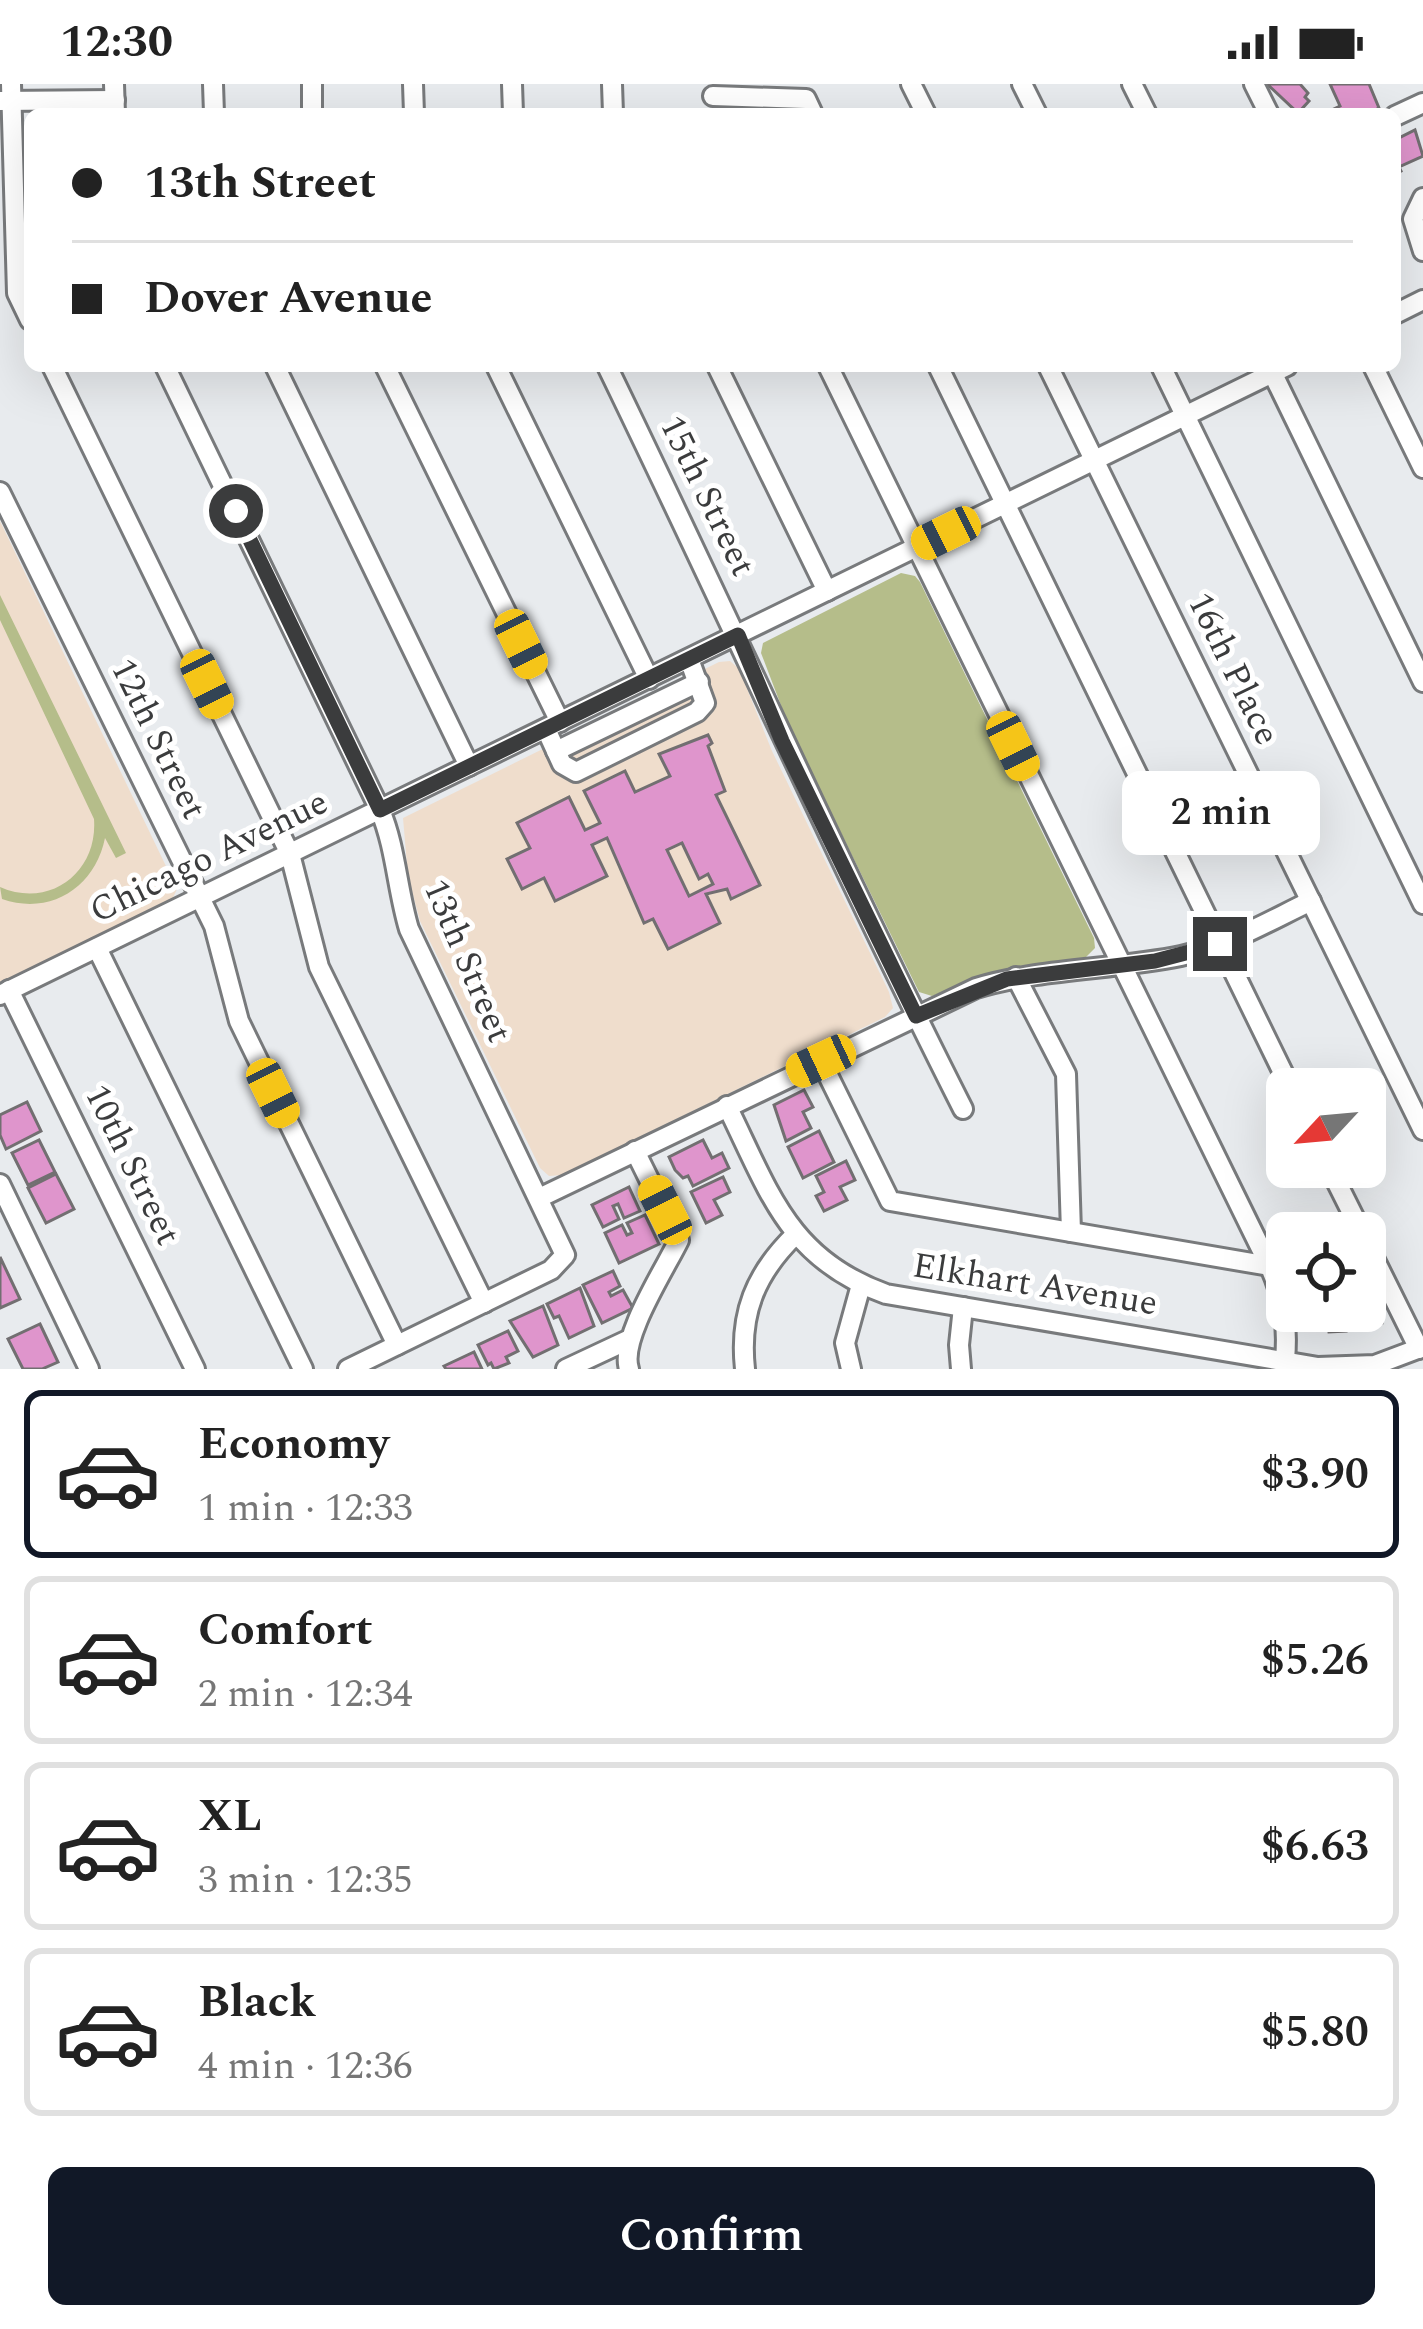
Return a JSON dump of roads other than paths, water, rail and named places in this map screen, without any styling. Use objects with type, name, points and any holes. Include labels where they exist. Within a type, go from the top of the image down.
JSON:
[{"type":"street","points":[[24,308],[17,293],[7,95],[115,100]]},
{"type":"street","points":[[713,98],[806,99],[810,108]]},
{"type":"street","points":[[1423,198],[1413,219],[1423,250]]},
{"type":"street","points":[[55,372],[290,854],[320,967],[484,1303],[348,1369]]},
{"type":"street","name":"13th Street","points":[[168,372],[380,810],[394,851],[397,889],[409,928],[565,1255],[551,1270],[484,1303]]},
{"type":"street","points":[[278,372],[470,766]]},
{"type":"street","points":[[388,372],[553,725],[562,764],[576,772],[697,712],[705,703],[688,659]]},
{"type":"street","points":[[499,372],[649,679]]},
{"type":"street","name":"15th Street","points":[[610,372],[738,635],[782,741],[963,1109]]},
{"type":"street","points":[[720,372],[827,591]]},
{"type":"street","points":[[831,372],[1200,1124],[1266,1244]]},
{"type":"street","points":[[941,372],[1281,1068]]},
{"type":"street","name":"16th Place","points":[[1051,372],[1423,1130]]},
{"type":"street","points":[[1164,372],[1423,904]]},
{"type":"street","name":"Chicago Avenue","points":[[5,992],[1268,372]]},
{"type":"street","points":[[1278,372],[1423,682]]},
{"type":"street","points":[[1376,372],[1423,468]]},
{"type":"street","name":"12th Street","points":[[0,491],[200,898],[220,947],[239,1021],[397,1345]]},
{"type":"street","points":[[539,1198],[976,988],[1016,977],[1184,955],[1220,944],[1311,901]]},
{"type":"street","points":[[97,948],[303,1369]]},
{"type":"street","points":[[1016,977],[1066,1074],[1070,1232]]},
{"type":"street","name":"10th Street","points":[[5,992],[195,1369]]},
{"type":"street","points":[[821,1061],[890,1201],[1266,1266]]},
{"type":"street","name":"Elkhart Avenue","points":[[727,1106],[795,1235],[811,1252],[861,1285],[886,1294],[1292,1364],[1358,1368],[1421,1348]]},
{"type":"street","points":[[1178,1135],[1200,1124]]},
{"type":"street","points":[[629,1369],[630,1340],[680,1240],[635,1151]]},
{"type":"street","points":[[0,1184],[89,1369]]},
{"type":"street","points":[[745,1369],[742,1340],[748,1300],[775,1254],[795,1235]]},
{"type":"street","points":[[851,1369],[845,1342],[861,1285]]},
{"type":"street","points":[[1386,1295],[1421,1348]]},
{"type":"street","points":[[961,1369],[958,1345],[963,1307]]},
{"type":"street","points":[[1289,1332],[1292,1364]]},
{"type":"street","points":[[566,1369],[630,1340]]},
{"type":"street","points":[[1200,1369],[1203,1346]]}]
